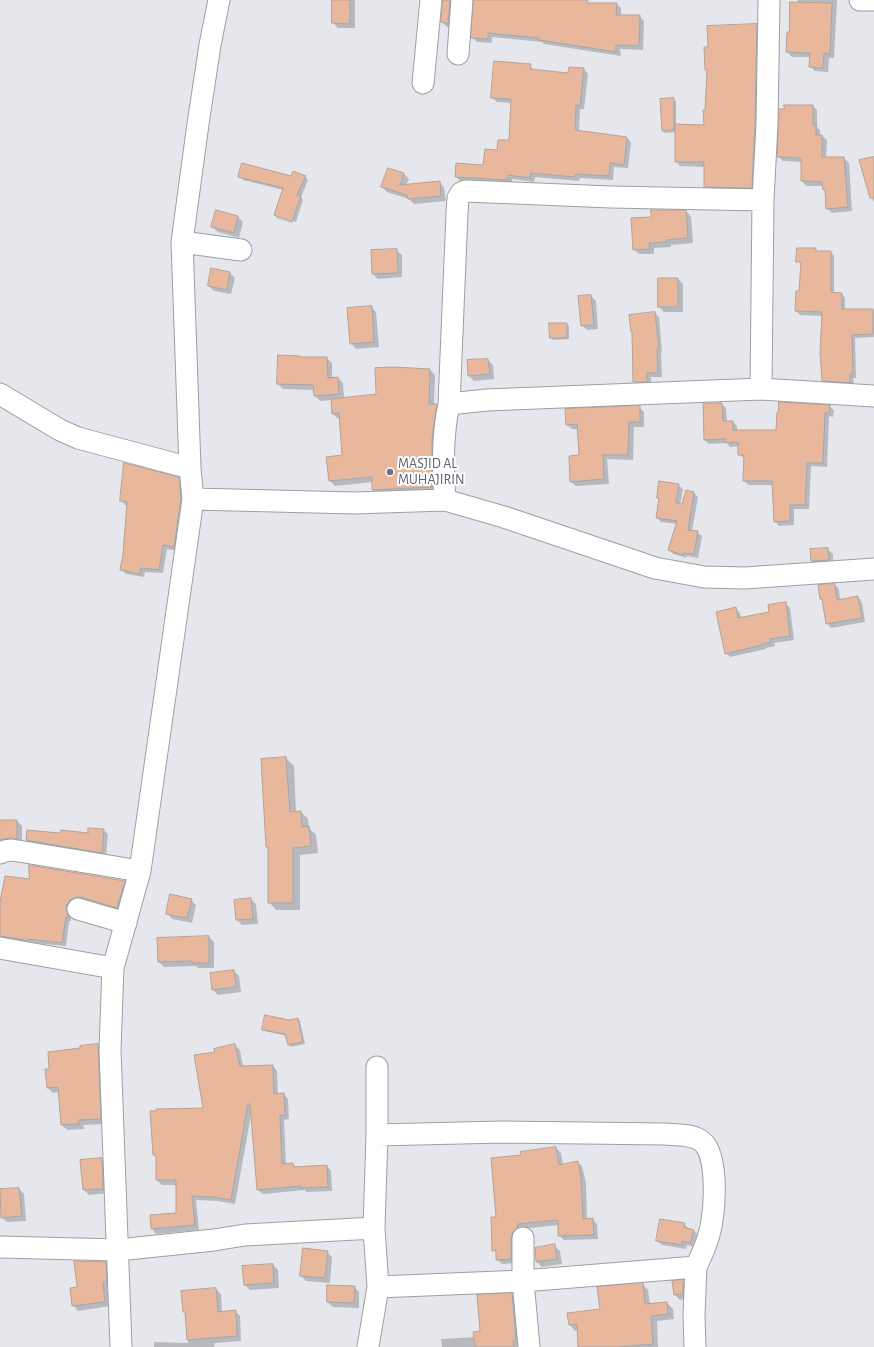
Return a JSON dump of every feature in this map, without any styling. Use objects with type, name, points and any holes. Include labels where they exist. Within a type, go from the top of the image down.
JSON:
[{"type":"street","points":[[121,1347],[110,1050],[113,968],[140,871],[193,499],[190,468],[182,242],[210,45],[219,0]]},
{"type":"street","points":[[423,83],[431,0]]},
{"type":"street","points":[[458,54],[462,0]]},
{"type":"street","points":[[761,389],[763,200],[767,124],[769,0]]},
{"type":"street","points":[[860,0],[874,0]]},
{"type":"street","points":[[445,500],[443,459],[449,404],[458,198],[461,193],[466,191],[611,197],[763,200]]},
{"type":"street","points":[[182,242],[241,250]]},
{"type":"street","points":[[449,404],[488,400],[761,389],[874,396]]},
{"type":"street","points":[[0,394],[60,430],[78,438],[190,468]]},
{"type":"street","points":[[193,499],[354,503],[445,500],[504,517],[655,568],[697,575],[745,578],[874,569]]},
{"type":"street","points":[[0,853],[12,850],[140,871]]},
{"type":"street","points":[[78,909],[126,923]]},
{"type":"street","points":[[0,948],[113,968]]},
{"type":"street","points":[[368,1347],[378,1287],[374,1228],[377,1134],[377,1067]]},
{"type":"street","points":[[377,1134],[502,1132],[664,1134],[687,1136],[700,1140],[706,1146],[711,1156],[714,1199],[708,1239],[696,1267],[694,1315],[695,1347]]},
{"type":"street","points":[[0,1247],[118,1250],[214,1240],[245,1234],[374,1228]]},
{"type":"street","points":[[523,1238],[523,1281],[529,1347]]},
{"type":"street","points":[[378,1287],[523,1281],[696,1267]]},
{"type":"building","points":[[332,0],[350,0],[350,24],[332,23]]},
{"type":"building","points":[[443,0],[450,0],[448,23],[441,22]]},
{"type":"building","points":[[474,0],[588,0],[587,3],[617,3],[616,15],[640,15],[639,46],[616,45],[616,52],[539,40],[539,38],[488,33],[488,39],[471,38]]},
{"type":"building","points":[[790,2],[832,3],[830,54],[824,53],[823,68],[809,67],[810,53],[786,52],[787,32],[789,32]]},
{"type":"building","points":[[757,24],[752,188],[704,187],[704,162],[675,162],[675,124],[704,125],[703,110],[705,110],[707,70],[705,70],[704,47],[708,47],[707,26]]},
{"type":"building","points":[[494,61],[531,64],[530,69],[568,73],[569,67],[584,68],[580,106],[576,105],[575,130],[627,137],[624,165],[610,163],[609,176],[576,174],[575,177],[531,173],[530,178],[508,175],[508,180],[455,177],[456,163],[483,165],[485,149],[497,150],[498,140],[509,140],[511,99],[491,98]]},
{"type":"building","points":[[674,98],[674,130],[662,131],[660,99]]},
{"type":"building","points":[[784,105],[813,105],[813,125],[816,125],[816,135],[822,135],[822,157],[844,157],[848,207],[826,209],[825,190],[823,190],[822,182],[801,181],[801,158],[777,157],[779,109],[784,109]]},
{"type":"building","points":[[874,157],[874,198],[870,198],[859,160]]},
{"type":"building","points":[[242,163],[291,176],[293,171],[306,176],[297,195],[301,196],[292,222],[274,215],[283,188],[238,177]]},
{"type":"building","points":[[388,168],[404,173],[400,185],[440,181],[441,196],[408,199],[407,195],[381,187]]},
{"type":"building","points":[[216,210],[238,216],[234,233],[211,227]]},
{"type":"building","points":[[651,210],[686,210],[688,238],[649,243],[650,249],[633,250],[631,218],[651,217]]},
{"type":"building","points":[[797,248],[816,248],[816,251],[831,251],[831,292],[842,293],[842,309],[873,309],[873,334],[852,335],[853,374],[850,374],[850,383],[822,381],[820,353],[822,312],[795,311],[796,291],[799,291],[801,262],[796,262]]},
{"type":"building","points":[[397,249],[398,273],[372,274],[371,250]]},
{"type":"building","points":[[211,268],[230,272],[227,290],[208,286]]},
{"type":"building","points":[[658,278],[678,278],[678,307],[658,307]]},
{"type":"building","points":[[591,295],[594,325],[581,326],[578,296]]},
{"type":"building","points":[[372,306],[374,342],[350,344],[347,308]]},
{"type":"building","points":[[655,312],[659,349],[657,349],[658,373],[647,373],[647,382],[633,382],[632,332],[629,315]]},
{"type":"building","points":[[549,323],[567,323],[567,338],[550,338]]},
{"type":"building","points":[[278,355],[327,357],[328,378],[338,377],[339,394],[314,396],[313,385],[277,384]]},
{"type":"building","points":[[488,359],[490,374],[468,376],[467,360]]},
{"type":"building","points":[[394,367],[430,369],[429,404],[437,404],[432,439],[432,487],[372,490],[372,477],[329,481],[326,457],[342,455],[339,413],[332,414],[331,399],[376,394],[375,368]]},
{"type":"building","points":[[779,402],[830,405],[829,413],[825,413],[823,463],[807,463],[805,505],[790,505],[790,521],[774,522],[772,481],[743,481],[744,455],[738,455],[738,442],[725,443],[725,439],[704,440],[703,403],[722,403],[723,421],[733,421],[733,430],[776,430]]},
{"type":"building","points":[[640,406],[640,422],[629,422],[628,455],[603,455],[604,479],[570,482],[569,456],[579,455],[577,424],[566,425],[565,409]]},
{"type":"building","points":[[124,463],[179,477],[181,499],[174,547],[163,545],[159,570],[141,568],[140,574],[120,570],[123,554],[127,502],[120,501]]},
{"type":"building","points":[[659,481],[679,484],[676,503],[682,504],[686,490],[694,492],[688,530],[698,531],[694,554],[683,553],[683,555],[668,550],[677,521],[656,518],[659,498],[657,498]]},
{"type":"building","points":[[828,548],[829,560],[811,561],[810,549]]},
{"type":"building","points":[[835,584],[837,600],[858,596],[862,618],[826,624],[818,585]]},
{"type":"building","points":[[786,602],[790,636],[770,639],[771,642],[725,654],[716,612],[736,607],[738,618],[769,612],[768,605]]},
{"type":"building","points":[[286,757],[290,812],[301,811],[302,827],[309,826],[311,846],[293,848],[293,903],[268,903],[268,847],[266,847],[261,759]]},
{"type":"building","points":[[0,820],[17,820],[17,839],[10,838],[0,840]]},
{"type":"building","points":[[88,828],[104,829],[102,853],[26,840],[27,830],[60,833],[61,830],[88,833]]},
{"type":"building","points":[[29,865],[125,881],[117,908],[81,897],[76,897],[70,900],[66,906],[68,918],[66,917],[62,943],[0,936],[0,902],[5,876],[29,879]]},
{"type":"building","points":[[170,894],[192,899],[187,918],[166,914]]},
{"type":"building","points":[[251,898],[253,919],[236,920],[234,900]]},
{"type":"building","points":[[209,936],[209,963],[192,963],[192,961],[158,962],[157,938]]},
{"type":"building","points":[[234,970],[236,987],[212,990],[210,973]]},
{"type":"building","points":[[265,1015],[289,1020],[298,1018],[303,1042],[288,1045],[285,1034],[262,1030]]},
{"type":"building","points":[[98,1044],[101,1119],[79,1120],[79,1124],[61,1125],[58,1087],[47,1088],[45,1069],[49,1069],[48,1052]]},
{"type":"building","points":[[235,1044],[240,1066],[273,1065],[274,1094],[284,1093],[285,1115],[280,1115],[282,1164],[293,1163],[294,1167],[327,1165],[328,1187],[301,1188],[301,1186],[257,1190],[250,1104],[248,1104],[231,1200],[192,1196],[195,1225],[151,1229],[150,1215],[176,1213],[176,1180],[156,1180],[156,1155],[153,1155],[150,1111],[156,1111],[156,1109],[203,1108],[194,1055],[215,1052],[214,1049]]},
{"type":"building","points":[[556,1147],[559,1165],[578,1161],[581,1178],[583,1219],[593,1218],[594,1235],[558,1236],[558,1220],[518,1224],[518,1227],[513,1232],[511,1238],[511,1259],[496,1260],[496,1250],[492,1251],[491,1217],[496,1217],[491,1158],[521,1155],[520,1152]]},
{"type":"building","points":[[102,1158],[103,1189],[83,1190],[80,1160]]},
{"type":"building","points":[[19,1188],[22,1216],[1,1218],[0,1189]]},
{"type":"building","points":[[660,1219],[685,1223],[684,1227],[694,1230],[690,1243],[682,1241],[682,1245],[656,1241]]},
{"type":"building","points":[[555,1244],[557,1259],[536,1262],[535,1248]]},
{"type":"building","points":[[303,1248],[328,1251],[325,1278],[300,1276]]},
{"type":"building","points":[[74,1261],[106,1262],[107,1282],[103,1282],[105,1302],[72,1306],[70,1288],[77,1287]]},
{"type":"building","points":[[273,1264],[274,1283],[244,1285],[242,1266]]},
{"type":"building","points":[[683,1280],[683,1294],[674,1295],[672,1281]]},
{"type":"building","points":[[643,1283],[645,1304],[667,1302],[668,1314],[651,1316],[653,1344],[617,1347],[578,1347],[577,1324],[569,1325],[567,1313],[600,1309],[597,1287]]},
{"type":"building","points":[[327,1285],[355,1286],[354,1303],[327,1302]]},
{"type":"building","points":[[216,1288],[218,1312],[236,1310],[237,1336],[187,1340],[185,1312],[183,1312],[181,1291]]},
{"type":"building","points":[[512,1293],[516,1340],[513,1341],[514,1347],[475,1347],[473,1332],[480,1331],[477,1295]]},
{"type":"place","name":"MASJID AL MUHAJIRIN","points":[[390,472]]}]
